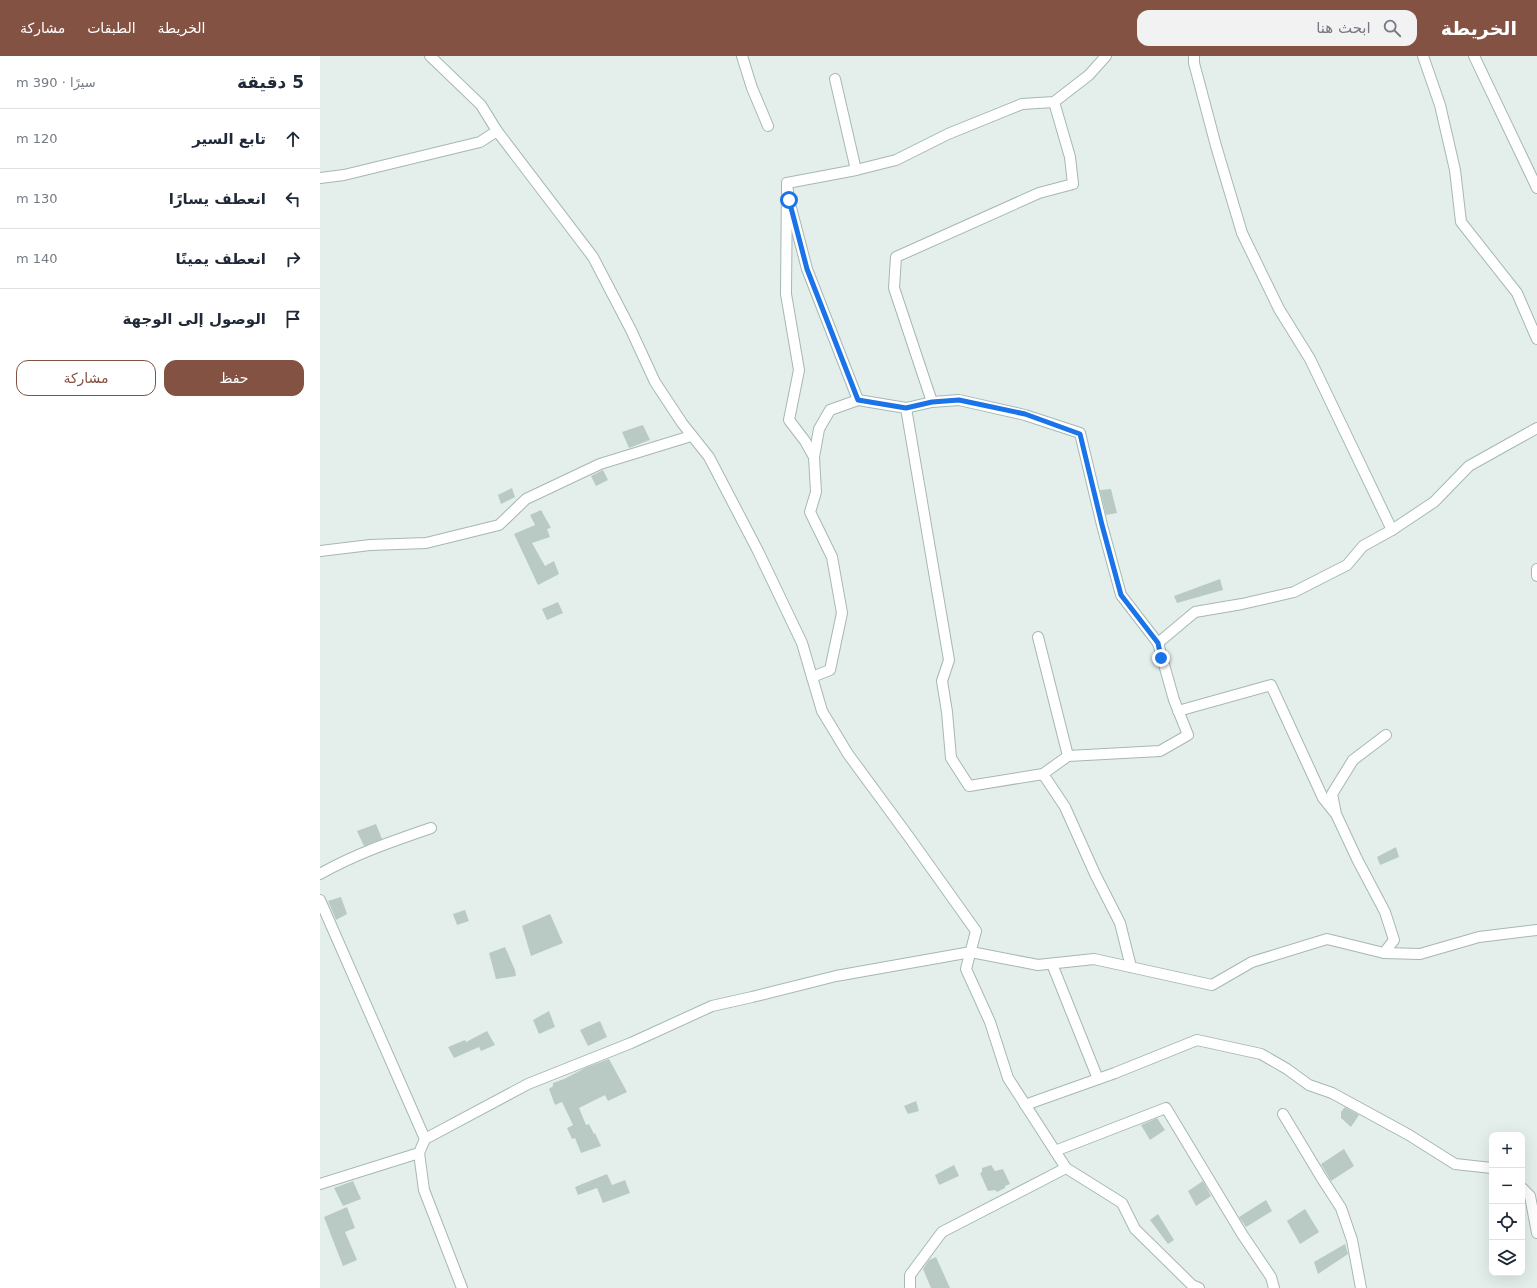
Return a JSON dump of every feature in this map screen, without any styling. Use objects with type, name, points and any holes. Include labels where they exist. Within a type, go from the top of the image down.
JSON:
[{"type":"street","points":[[430,56],[481,105],[497,131],[593,257],[631,330],[655,382],[692,436],[709,457],[758,551],[802,643],[822,711],[848,754],[976,931],[966,968],[990,1022],[1008,1078],[1066,1168],[1122,1203],[1135,1230],[1192,1285],[1199,1288]]},
{"type":"street","points":[[742,56],[752,88],[768,126]]},
{"type":"street","points":[[787,184],[896,160],[948,134],[1022,104],[1054,102],[1089,75],[1106,56]]},
{"type":"street","points":[[1194,56],[1194,63],[1216,146],[1242,233],[1278,309],[1310,359],[1392,530]]},
{"type":"street","points":[[1423,56],[1440,105],[1455,170],[1461,222],[1517,293],[1537,339]]},
{"type":"street","points":[[1474,56],[1537,188]]},
{"type":"street","points":[[835,79],[856,170]]},
{"type":"street","points":[[932,402],[894,288],[896,257],[1039,193],[1073,184],[1070,157],[1054,102]]},
{"type":"street","points":[[320,178],[344,175],[480,142],[497,131]]},
{"type":"street","points":[[787,184],[789,200],[807,269],[858,400]]},
{"type":"street","points":[[787,184],[785,240],[786,294],[799,370],[789,420],[805,441],[814,457]]},
{"type":"street","points":[[812,677],[830,670],[842,613],[832,557],[810,512],[816,492],[814,457],[819,429],[830,410],[858,400],[906,408],[932,402],[959,400],[1025,414],[1080,434],[1121,595],[1158,643],[1161,658],[1178,711],[1188,735],[1160,751],[1068,756],[1043,774],[968,786],[951,758],[947,712],[942,682],[949,660],[906,408]]},
{"type":"street","points":[[1158,643],[1195,612],[1242,604],[1294,592],[1347,565],[1363,546],[1392,530],[1434,502],[1469,466],[1537,428]]},
{"type":"street","points":[[320,552],[370,546],[426,543],[499,524],[526,499],[600,464],[692,436]]},
{"type":"street","points":[[1537,568],[1537,576]]},
{"type":"street","points":[[1038,638],[1068,756]]},
{"type":"street","points":[[1178,711],[1272,685],[1323,798],[1336,814]]},
{"type":"street","points":[[1384,953],[1394,940],[1385,912],[1357,859],[1336,814],[1332,794],[1353,760],[1386,735]]},
{"type":"street","points":[[1043,774],[1065,807],[1095,874],[1120,922],[1131,967]]},
{"type":"street","points":[[320,874],[343,860],[362,852],[431,828]]},
{"type":"street","points":[[320,900],[425,1139]]},
{"type":"street","points":[[462,1288],[424,1190],[419,1153],[425,1139],[528,1084],[631,1043],[712,1006],[836,976],[971,952],[1038,965],[1094,959],[1212,985],[1252,962],[1327,939],[1384,953],[1420,954],[1479,937],[1537,930]]},
{"type":"street","points":[[1052,964],[1098,1079]]},
{"type":"street","points":[[1025,1105],[1098,1079],[1197,1040],[1261,1054],[1287,1069],[1309,1085],[1332,1093],[1409,1135],[1455,1164],[1489,1168]]},
{"type":"street","points":[[1055,1152],[1166,1108],[1242,1234],[1271,1277],[1274,1288]]},
{"type":"street","points":[[1283,1114],[1341,1208],[1352,1240],[1361,1288]]},
{"type":"street","points":[[320,1184],[419,1153]]},
{"type":"street","points":[[910,1288],[910,1275],[942,1232],[1066,1168]]},
{"type":"street","points":[[1525,1191],[1530,1196],[1537,1233]]},
{"type":"building","points":[[643,425],[650,440],[629,448],[622,432]]},
{"type":"building","points":[[603,470],[608,480],[596,486],[591,476]]},
{"type":"building","points":[[512,488],[515,497],[501,504],[498,495]]},
{"type":"building","points":[[1111,489],[1117,513],[1106,515],[1100,490]]},
{"type":"building","points":[[541,510],[551,528],[547,529],[550,537],[532,543],[545,566],[554,561],[559,574],[538,585],[514,534],[535,525],[530,515]]},
{"type":"building","points":[[1220,579],[1223,590],[1177,603],[1174,596]]},
{"type":"building","points":[[558,602],[563,613],[547,620],[542,609]]},
{"type":"building","points":[[376,824],[382,839],[364,846],[357,831]]},
{"type":"building","points":[[1396,847],[1399,857],[1380,865],[1377,857]]},
{"type":"building","points":[[341,897],[347,914],[336,920],[328,901]]},
{"type":"building","points":[[465,910],[469,921],[457,925],[453,914]]},
{"type":"building","points":[[550,914],[563,943],[531,956],[522,926]]},
{"type":"building","points":[[505,947],[516,976],[496,979],[489,953]]},
{"type":"building","points":[[549,1011],[555,1027],[539,1034],[533,1020]]},
{"type":"building","points":[[600,1021],[607,1037],[588,1046],[580,1030]]},
{"type":"building","points":[[487,1031],[495,1045],[481,1051],[479,1047],[454,1058],[448,1047],[465,1040],[466,1042]]},
{"type":"building","points":[[609,1059],[627,1092],[608,1101],[605,1095],[579,1108],[586,1125],[589,1124],[601,1146],[581,1153],[575,1138],[572,1139],[567,1128],[573,1125],[562,1102],[555,1105],[549,1089],[553,1086],[553,1083],[587,1067]]},
{"type":"building","points":[[916,1101],[919,1111],[908,1114],[904,1106]]},
{"type":"building","points":[[1345,1107],[1359,1115],[1351,1127],[1341,1118],[1341,1112]]},
{"type":"building","points":[[1157,1118],[1165,1130],[1150,1140],[1141,1125]]},
{"type":"building","points":[[1344,1149],[1354,1166],[1331,1181],[1321,1164]]},
{"type":"building","points":[[954,1165],[959,1176],[939,1185],[935,1175]]},
{"type":"building","points":[[991,1165],[995,1171],[1003,1169],[1010,1184],[997,1192],[995,1190],[988,1191],[980,1173],[982,1172],[982,1168]]},
{"type":"building","points":[[607,1174],[612,1185],[625,1180],[630,1193],[603,1203],[597,1188],[578,1195],[575,1187]]},
{"type":"building","points":[[353,1181],[361,1199],[343,1206],[334,1188]]},
{"type":"building","points":[[1203,1181],[1211,1196],[1196,1206],[1188,1191]]},
{"type":"building","points":[[1266,1200],[1272,1211],[1246,1227],[1239,1217]]},
{"type":"building","points":[[347,1207],[355,1228],[345,1232],[357,1260],[343,1266],[324,1217]]},
{"type":"building","points":[[1305,1209],[1319,1232],[1300,1244],[1287,1221]]},
{"type":"building","points":[[1158,1214],[1174,1240],[1168,1244],[1150,1220]]},
{"type":"building","points":[[1345,1244],[1348,1254],[1318,1274],[1314,1262]]},
{"type":"building","points":[[936,1257],[950,1288],[931,1288],[923,1269],[929,1260]]},
{"type":"route","points":[[789,200],[807,269],[858,400],[906,408],[932,402],[959,400],[1025,414],[1080,434],[1121,595],[1158,643],[1161,658]]}]
